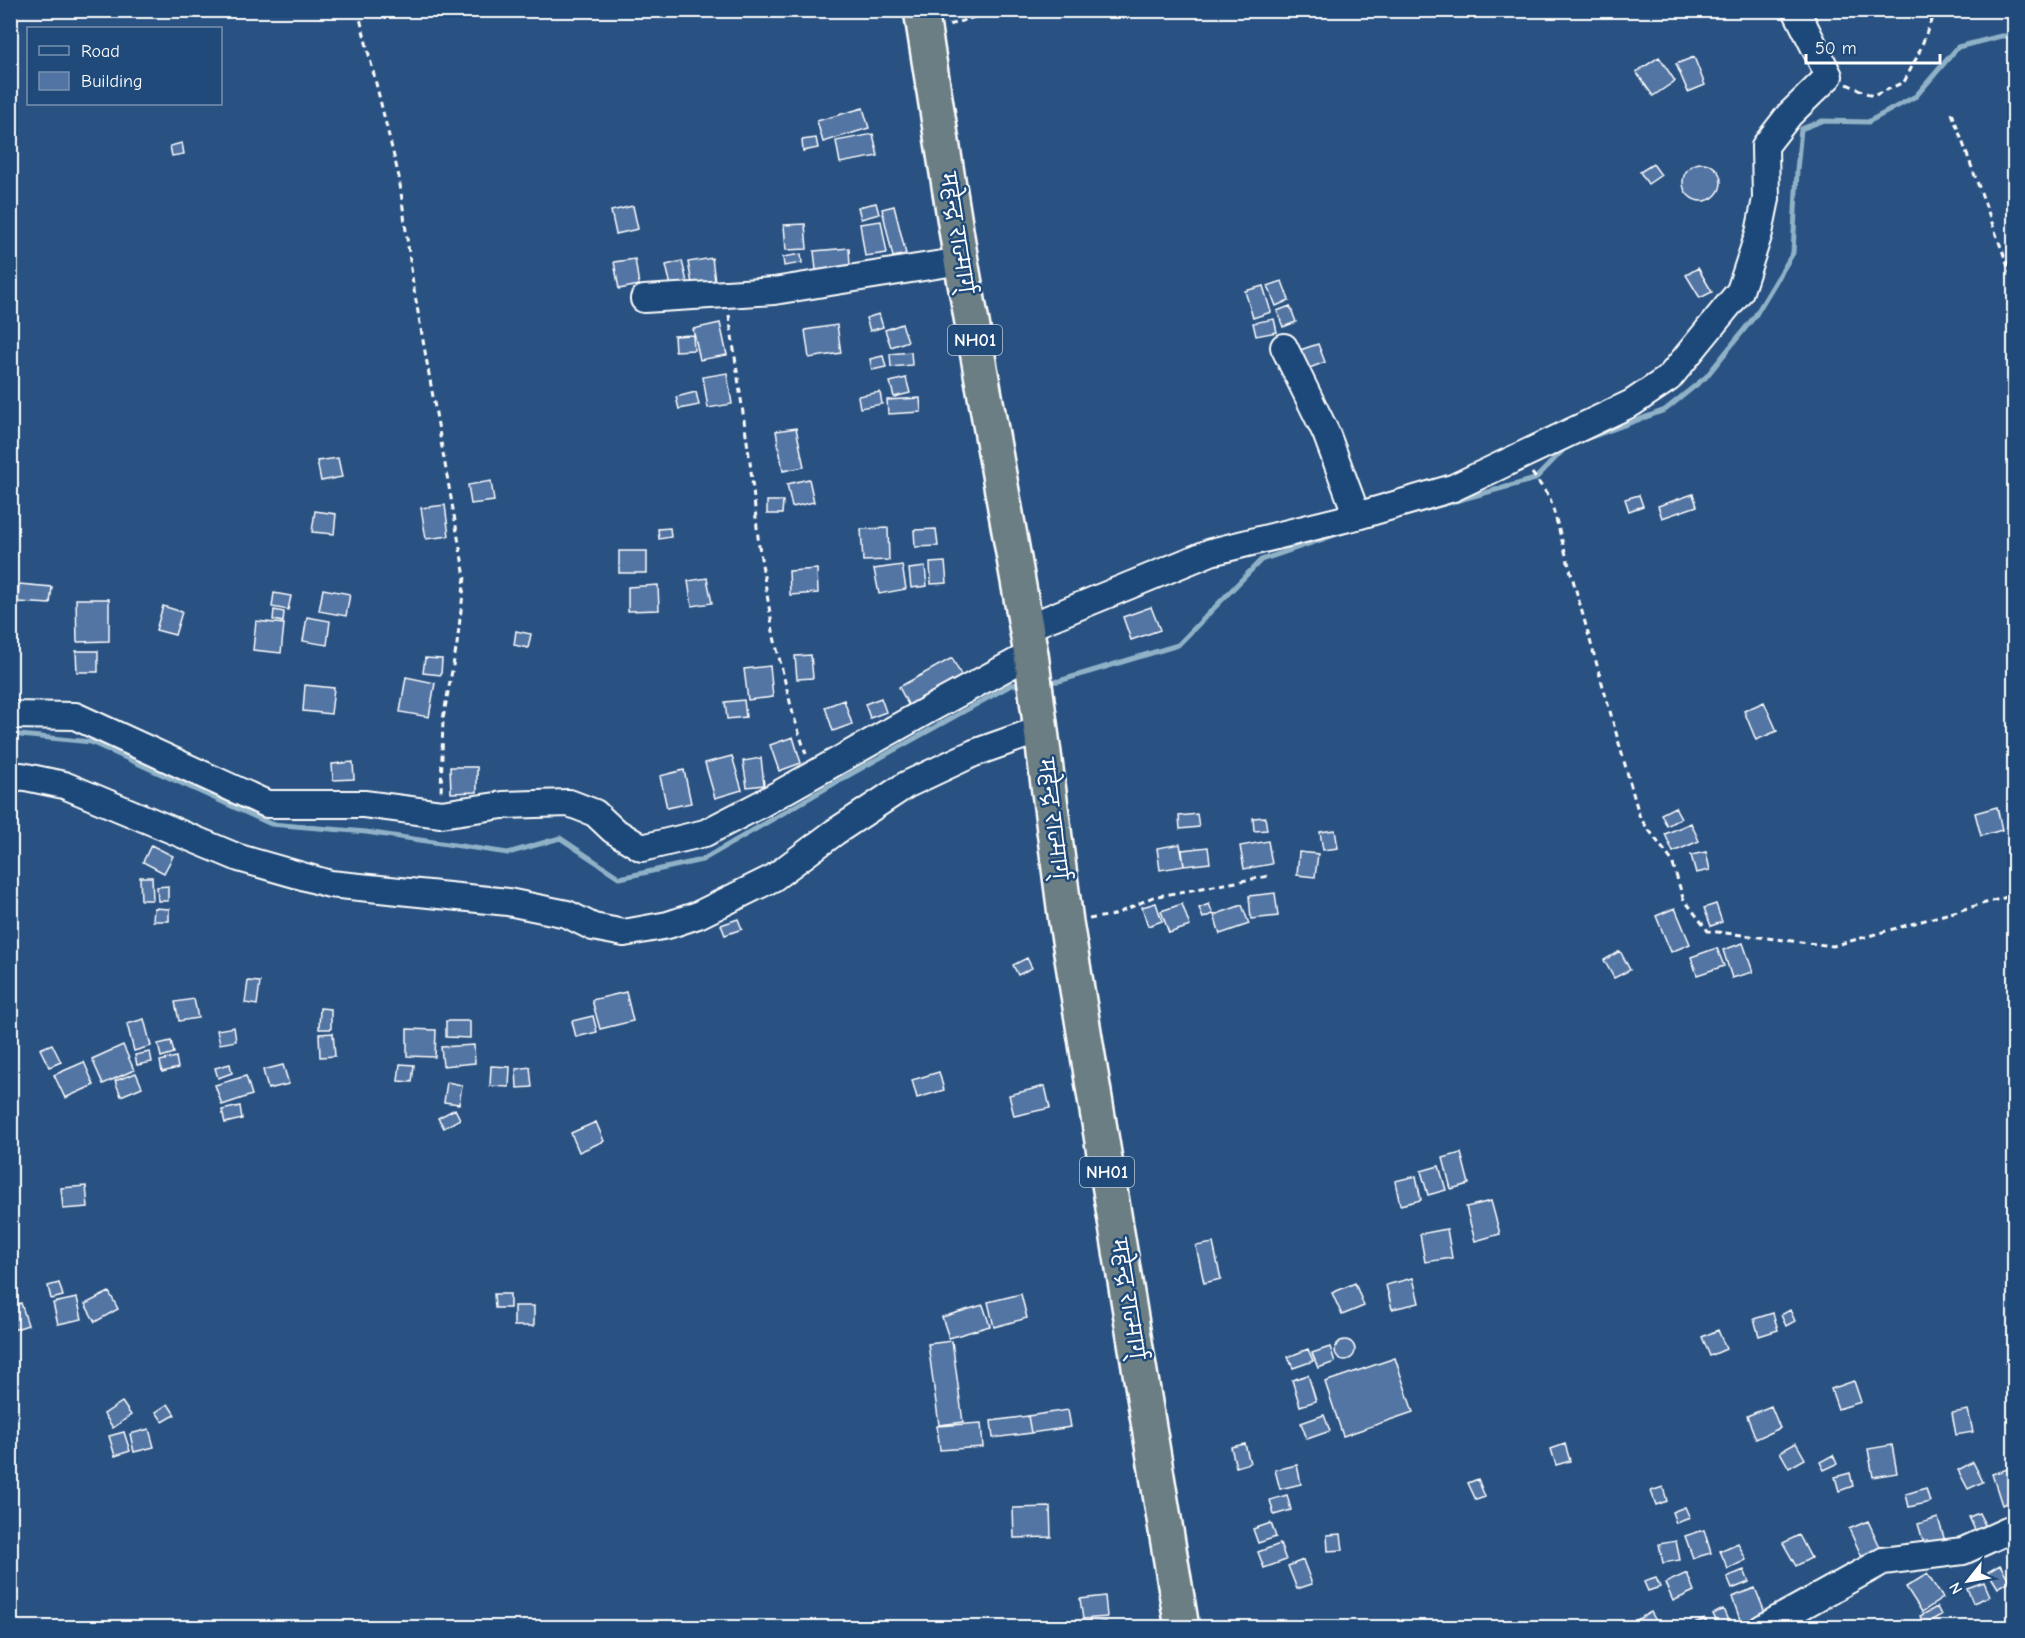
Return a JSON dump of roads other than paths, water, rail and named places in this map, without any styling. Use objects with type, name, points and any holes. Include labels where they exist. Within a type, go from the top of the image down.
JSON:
[{"type":"highway","name":"महेन्द्र राज्मार्ग्","points":[[923,22],[961,261],[1030,650],[1066,922],[1182,1628]]},
{"type":"street","points":[[10,714],[75,716],[267,804],[364,804],[441,814],[503,805],[569,802],[595,813],[613,830],[642,848],[705,834],[813,776],[1030,650],[1211,552],[1357,516],[1453,488],[1632,403],[1669,378],[1740,291],[1759,233],[1766,198],[1766,146],[1789,115],[1829,76],[1796,10]]},
{"type":"street","points":[[644,299],[774,291],[961,261]]},
{"type":"street","points":[[1284,347],[1326,433],[1357,516]]},
{"type":"street","points":[[10,780],[21,777],[64,785],[239,858],[330,884],[508,902],[567,914],[593,927],[624,933],[668,925],[709,910],[773,878],[906,785],[1040,722]]},
{"type":"street","points":[[1762,1628],[1883,1561],[1963,1551],[2014,1528]]},
{"type":"waterway","points":[[1575,443],[1665,410],[1706,377],[1755,316],[1793,253],[1801,129],[1822,121],[1868,122],[1916,96],[1958,47],[2001,36],[2014,36]]},
{"type":"waterway","points":[[1405,515],[1535,479],[1566,447]]},
{"type":"waterway","points":[[1046,682],[1059,681],[1178,645],[1261,560],[1344,532]]},
{"type":"waterway","points":[[10,734],[91,742],[271,824],[366,832],[508,853],[560,838],[620,878],[702,860],[1011,685],[1024,684]]}]
